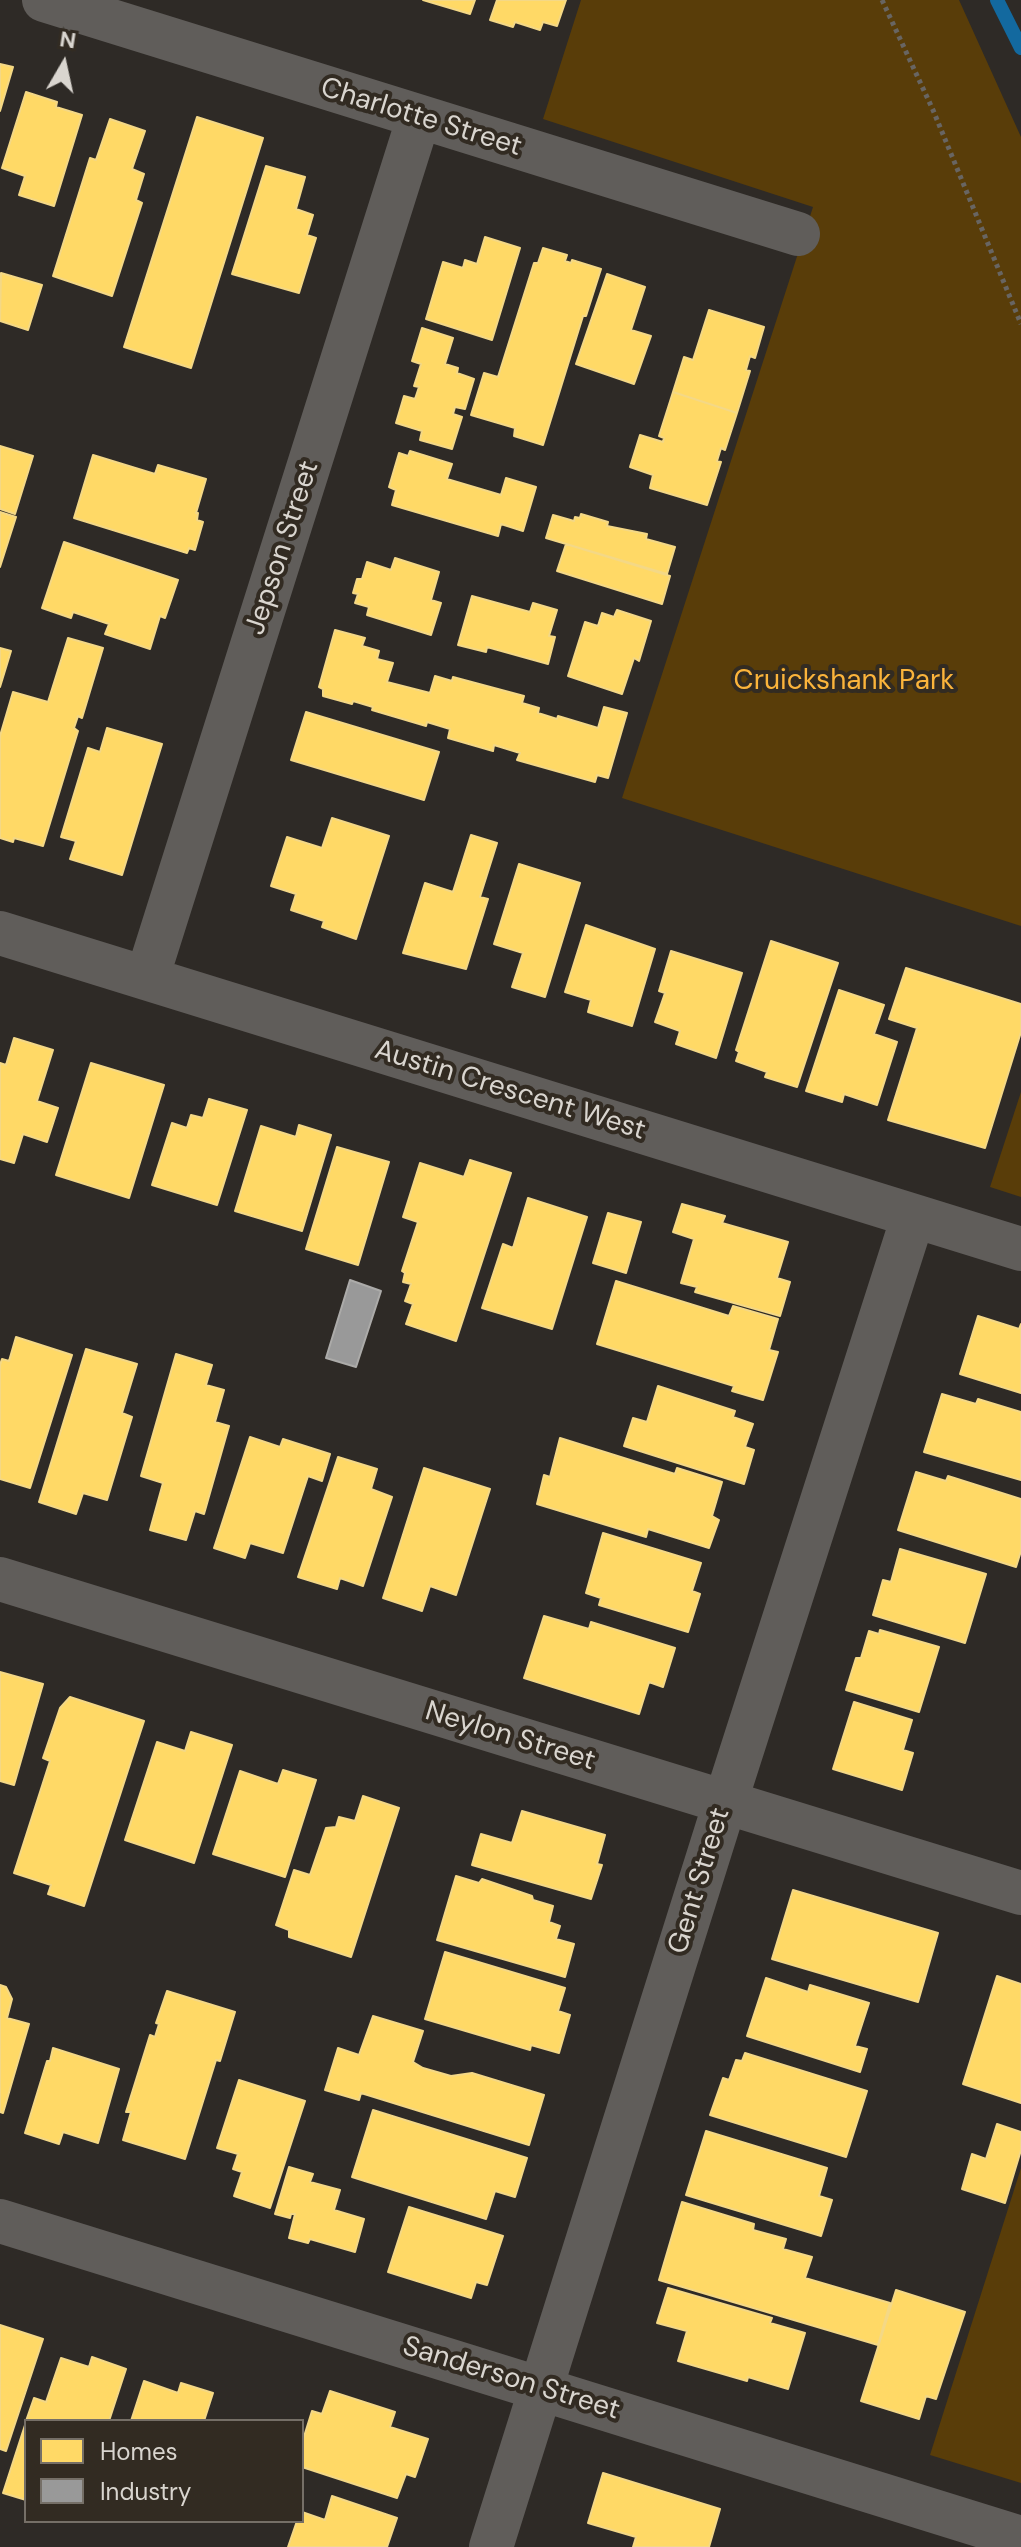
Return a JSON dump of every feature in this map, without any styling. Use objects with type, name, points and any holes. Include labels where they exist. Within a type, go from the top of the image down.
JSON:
[{"type":"street","name":"Charlotte Street","points":[[44,0],[798,234]]},
{"type":"street","name":"Jepson Street","points":[[147,978],[419,117]]},
{"type":"street","name":"Austin Crescent West","points":[[0,933],[1021,1249]]},
{"type":"street","name":"Gent Street","points":[[491,2547],[913,1217]]},
{"type":"street","name":"Neylon Street","points":[[0,1579],[1021,1893]]},
{"type":"street","name":"Sanderson Street","points":[[0,2221],[1021,2538]]},
{"type":"path","points":[[882,0],[933,110],[1021,324]]},
{"type":"green space","name":"Cruickshank Park","points":[[581,0],[959,0],[1021,137],[1021,926],[622,798],[813,207],[543,119]]},
{"type":"green space","points":[[1021,1092],[1021,1197],[990,1187]]},
{"type":"green space","points":[[1021,2168],[1021,2483],[930,2455]]},
{"type":"building: Homes","points":[[423,0],[475,0],[470,14]]},
{"type":"building: Homes","points":[[497,0],[566,0],[557,26],[543,22],[540,30],[515,22],[513,27],[490,20]]},
{"type":"building: Homes","points":[[0,64],[13,67],[0,111]]},
{"type":"building: Homes","points":[[26,92],[57,102],[56,107],[82,115],[54,206],[19,195],[25,176],[2,168]]},
{"type":"building: Homes","points":[[197,117],[263,138],[191,368],[124,347]]},
{"type":"building: Homes","points":[[110,119],[145,131],[132,169],[144,174],[136,200],[142,203],[112,296],[53,276],[90,158],[96,160]]},
{"type":"building: Homes","points":[[266,166],[305,177],[296,209],[313,215],[307,235],[316,238],[299,293],[232,274]]},
{"type":"building: Homes","points":[[485,237],[520,248],[492,340],[426,319],[443,262],[463,268],[465,260],[477,264]]},
{"type":"building: Homes","points":[[543,248],[567,255],[565,261],[571,263],[572,260],[601,269],[543,445],[514,436],[515,428],[471,415],[484,373],[498,377],[534,263],[538,263]]},
{"type":"building: Homes","points":[[1,273],[42,285],[28,330],[0,321]]},
{"type":"building: Homes","points":[[607,274],[645,287],[631,330],[651,336],[634,384],[576,364]]},
{"type":"building: Homes","points":[[709,310],[764,327],[755,358],[750,356],[746,370],[750,371],[737,413],[673,392],[684,357],[693,360]]},
{"type":"building: Homes","points":[[422,328],[453,338],[445,364],[458,368],[457,373],[474,379],[465,409],[455,407],[453,414],[462,417],[452,449],[420,440],[422,431],[396,423],[404,396],[415,399],[419,387],[414,386],[421,364],[412,361]]},
{"type":"building: Homes","points":[[673,392],[737,413],[725,450],[721,448],[717,461],[721,462],[707,505],[650,488],[653,475],[630,467],[640,435],[663,442],[664,438],[659,436]]},
{"type":"building: Homes","points":[[0,446],[33,456],[15,514],[0,509]]},
{"type":"building: Homes","points":[[410,451],[452,464],[447,479],[501,495],[506,478],[536,487],[523,531],[501,524],[498,536],[392,505],[396,490],[389,487],[399,453],[408,456]]},
{"type":"building: Homes","points":[[93,455],[155,474],[158,465],[206,479],[196,513],[197,520],[203,522],[195,550],[189,548],[187,553],[74,518]]},
{"type":"building: Homes","points":[[0,512],[16,517],[0,567]]},
{"type":"building: Homes","points":[[581,514],[608,522],[607,526],[647,534],[646,539],[675,547],[667,574],[546,538],[553,515],[574,521]]},
{"type":"building: Homes","points":[[64,542],[178,580],[165,618],[160,616],[150,649],[105,634],[109,624],[73,612],[71,618],[42,608]]},
{"type":"building: Homes","points":[[566,544],[670,576],[662,604],[557,571]]},
{"type":"building: Homes","points":[[395,558],[439,572],[431,600],[441,603],[431,635],[367,615],[369,607],[355,603],[358,594],[353,593],[357,579],[362,579],[367,562],[391,570]]},
{"type":"building: Homes","points":[[472,596],[530,612],[533,603],[557,610],[549,636],[555,637],[548,664],[487,647],[486,652],[458,645]]},
{"type":"building: Homes","points":[[617,610],[651,621],[639,661],[634,658],[622,694],[568,676],[585,622],[598,626],[602,613],[614,617]]},
{"type":"building: Homes","points":[[335,630],[365,638],[362,646],[379,651],[377,659],[393,663],[387,682],[430,693],[435,676],[452,681],[453,677],[524,696],[522,703],[539,708],[538,713],[598,728],[604,707],[627,713],[608,778],[597,775],[595,782],[517,760],[520,753],[494,745],[493,751],[448,738],[450,729],[427,722],[426,726],[353,701],[352,704],[323,696],[323,689],[319,687]]},
{"type":"building: Homes","points":[[68,638],[103,648],[82,718],[78,716],[74,728],[78,731],[43,846],[14,838],[13,842],[0,838],[0,736],[13,692],[48,702]]},
{"type":"building: Homes","points":[[0,648],[11,651],[0,687]]},
{"type":"building: Homes","points":[[306,712],[439,752],[424,800],[291,760]]},
{"type":"building: Homes","points":[[107,728],[162,744],[122,875],[70,859],[76,841],[61,837],[88,748],[100,752]]},
{"type":"building: Homes","points":[[332,818],[389,836],[356,939],[322,927],[324,921],[291,910],[296,894],[271,886],[287,837],[322,848]]},
{"type":"building: Homes","points":[[471,835],[497,843],[480,897],[488,899],[466,969],[403,953],[425,883],[453,892]]},
{"type":"building: Homes","points":[[519,864],[580,883],[545,997],[512,987],[523,953],[494,944]]},
{"type":"building: Homes","points":[[586,925],[655,949],[632,1026],[588,1012],[591,1000],[565,992]]},
{"type":"building: Homes","points":[[771,941],[838,963],[797,1087],[765,1077],[767,1072],[736,1061],[739,1052],[736,1050]]},
{"type":"building: Homes","points":[[671,951],[742,973],[716,1058],[676,1044],[680,1031],[655,1022],[665,993],[659,991]]},
{"type":"building: Homes","points":[[906,968],[1021,1004],[1021,1032],[985,1148],[888,1120],[917,1028],[889,1019]]},
{"type":"building: Homes","points":[[839,990],[884,1005],[874,1034],[897,1042],[877,1105],[844,1094],[842,1102],[806,1091]]},
{"type":"building: Homes","points":[[14,1038],[53,1050],[37,1101],[58,1108],[47,1142],[23,1134],[14,1163],[0,1159],[0,1063],[6,1065]]},
{"type":"building: Homes","points":[[91,1063],[164,1085],[129,1198],[56,1175]]},
{"type":"building: Homes","points":[[209,1099],[247,1110],[217,1205],[152,1185],[172,1123],[187,1128],[191,1115],[203,1118]]},
{"type":"building: Homes","points":[[299,1125],[331,1135],[302,1231],[235,1211],[261,1126],[296,1137]]},
{"type":"building: Homes","points":[[337,1147],[389,1162],[358,1265],[306,1249]]},
{"type":"building: Homes","points":[[470,1160],[511,1173],[456,1341],[406,1324],[413,1304],[405,1301],[411,1284],[403,1282],[405,1273],[402,1271],[418,1222],[403,1217],[420,1163],[464,1177]]},
{"type":"building: Homes","points":[[528,1198],[587,1217],[552,1329],[482,1308],[503,1244],[513,1248]]},
{"type":"building: Homes","points":[[682,1204],[725,1216],[722,1223],[788,1242],[777,1278],[790,1282],[780,1316],[695,1292],[697,1287],[681,1283],[694,1239],[673,1232]]},
{"type":"building: Homes","points":[[608,1213],[641,1222],[626,1273],[593,1263]]},
{"type":"building: Homes","points":[[616,1281],[729,1316],[733,1306],[778,1319],[769,1350],[778,1352],[763,1400],[732,1391],[734,1386],[597,1344]]},
{"type":"building: Homes","points":[[978,1316],[1019,1329],[1021,1324],[1021,1393],[960,1374]]},
{"type":"building: Homes","points":[[16,1337],[72,1355],[30,1488],[0,1479],[0,1365],[2,1359],[9,1361]]},
{"type":"building: Homes","points":[[86,1349],[137,1364],[122,1413],[132,1417],[107,1500],[83,1493],[76,1514],[39,1502]]},
{"type":"building: Homes","points":[[176,1354],[212,1365],[206,1385],[224,1390],[215,1422],[229,1426],[204,1514],[195,1511],[186,1540],[150,1530],[163,1483],[141,1476]]},
{"type":"building: Homes","points":[[658,1386],[735,1411],[733,1417],[753,1424],[745,1447],[754,1450],[744,1484],[624,1446],[633,1418],[647,1422]]},
{"type":"building: Homes","points":[[942,1394],[976,1404],[978,1399],[1021,1412],[1021,1480],[924,1452]]},
{"type":"building: Homes","points":[[250,1437],[280,1447],[283,1439],[330,1454],[322,1481],[308,1476],[283,1553],[250,1543],[245,1558],[214,1548]]},
{"type":"building: Homes","points":[[560,1438],[675,1474],[677,1468],[722,1482],[712,1516],[719,1520],[709,1548],[648,1529],[646,1537],[537,1504],[544,1475],[550,1477]]},
{"type":"building: Homes","points":[[338,1457],[377,1469],[371,1489],[392,1497],[363,1586],[340,1578],[337,1589],[298,1577]]},
{"type":"building: Homes","points":[[424,1468],[490,1489],[456,1595],[430,1586],[422,1611],[383,1598]]},
{"type":"building: Homes","points":[[916,1472],[946,1481],[948,1476],[1021,1499],[1021,1551],[1016,1567],[898,1530]]},
{"type":"building: Homes","points":[[603,1533],[701,1563],[692,1591],[700,1594],[688,1632],[599,1605],[601,1598],[586,1593]]},
{"type":"building: Homes","points":[[900,1549],[986,1574],[965,1643],[873,1615],[883,1580],[891,1582]]},
{"type":"building: Homes","points":[[544,1616],[589,1629],[591,1622],[675,1648],[663,1687],[649,1682],[639,1714],[524,1678]]},
{"type":"building: Homes","points":[[880,1630],[939,1647],[919,1712],[846,1690],[869,1631],[879,1634]]},
{"type":"building: Homes","points":[[0,1672],[43,1684],[14,1785],[0,1781]]},
{"type":"building: Homes","points":[[70,1697],[144,1721],[84,1906],[48,1894],[51,1885],[14,1873],[50,1761],[43,1758],[60,1708]]},
{"type":"building: Homes","points":[[854,1702],[912,1720],[903,1750],[913,1753],[902,1790],[833,1769]]},
{"type":"building: Homes","points":[[191,1732],[232,1745],[194,1863],[125,1840],[157,1742],[185,1751]]},
{"type":"building: Homes","points":[[283,1770],[316,1780],[285,1877],[213,1854],[240,1771],[278,1784]]},
{"type":"building: Homes","points":[[363,1796],[399,1808],[351,1957],[289,1937],[289,1930],[276,1925],[294,1870],[310,1875],[326,1828],[336,1827],[339,1817],[355,1821]]},
{"type":"building: Homes","points":[[522,1811],[605,1835],[597,1864],[602,1865],[591,1899],[472,1865],[481,1834],[512,1843]]},
{"type":"building: Homes","points":[[456,1876],[479,1883],[482,1879],[553,1906],[549,1922],[560,1926],[556,1939],[574,1944],[565,1977],[437,1940]]},
{"type":"building: Homes","points":[[793,1890],[938,1933],[918,2002],[772,1959]]},
{"type":"building: Homes","points":[[445,1952],[565,1988],[558,2011],[570,2015],[559,2053],[531,2045],[530,2050],[425,2019]]},
{"type":"building: Homes","points":[[997,1976],[1021,1984],[1021,2103],[963,2084]]},
{"type":"building: Homes","points":[[766,1978],[808,1992],[810,1985],[869,2003],[855,2046],[867,2049],[860,2072],[747,2036]]},
{"type":"building: Homes","points":[[0,1985],[6,1987],[12,1999],[7,2018],[29,2024],[3,2113],[0,2112]]},
{"type":"building: Homes","points":[[167,1991],[235,2012],[220,2061],[216,2060],[185,2159],[123,2140],[131,2112],[126,2112],[150,2035],[155,2037],[159,2024],[156,2023]]},
{"type":"building: Homes","points":[[373,2016],[423,2031],[413,2062],[423,2068],[451,2076],[472,2073],[544,2095],[529,2145],[361,2093],[359,2100],[325,2090],[338,2048],[359,2055]]},
{"type":"building: Homes","points":[[53,2048],[119,2069],[98,2143],[63,2132],[59,2144],[25,2133]]},
{"type":"building: Homes","points":[[745,2053],[867,2091],[846,2157],[710,2115],[723,2078],[729,2080],[736,2060],[742,2061]]},
{"type":"building: Homes","points":[[239,2080],[305,2101],[270,2208],[234,2196],[242,2172],[233,2169],[238,2154],[217,2148]]},
{"type":"building: Homes","points":[[373,2110],[527,2158],[515,2197],[495,2191],[486,2219],[352,2177]]},
{"type":"building: Homes","points":[[997,2124],[1021,2132],[1021,2150],[1005,2203],[962,2189],[972,2154],[986,2159]]},
{"type":"building: Homes","points":[[706,2131],[827,2168],[819,2196],[832,2200],[821,2236],[686,2195]]},
{"type":"building: Homes","points":[[289,2167],[313,2174],[310,2182],[340,2190],[334,2210],[364,2219],[355,2252],[310,2239],[308,2243],[289,2238],[295,2214],[291,2214],[290,2218],[275,2214]]},
{"type":"building: Homes","points":[[682,2202],[754,2224],[753,2230],[786,2239],[783,2249],[812,2257],[805,2278],[890,2303],[878,2345],[659,2280]]},
{"type":"building: Homes","points":[[409,2207],[503,2236],[487,2285],[476,2282],[471,2298],[388,2272]]},
{"type":"building: Homes","points":[[668,2288],[772,2318],[770,2323],[805,2333],[788,2389],[678,2361],[687,2331],[657,2323]]},
{"type":"building: Homes","points":[[896,2290],[965,2312],[936,2399],[926,2396],[919,2419],[861,2401]]},
{"type":"building: Homes","points":[[0,2325],[43,2339],[6,2451],[0,2449]]},
{"type":"building: Homes","points":[[92,2357],[126,2369],[110,2419],[27,2419],[34,2398],[46,2402],[61,2358],[89,2367]]},
{"type":"building: Homes","points":[[144,2381],[178,2393],[181,2383],[213,2393],[205,2419],[132,2419]]},
{"type":"building: Homes","points":[[330,2391],[395,2412],[390,2427],[428,2439],[415,2477],[406,2474],[397,2498],[304,2468],[304,2437],[312,2411],[322,2414]]},
{"type":"building: Homes","points":[[24,2428],[24,2499],[3,2493]]},
{"type":"building: Homes","points":[[603,2473],[720,2509],[709,2547],[633,2547],[636,2537],[588,2523]]},
{"type":"building: Homes","points":[[332,2496],[397,2518],[387,2547],[288,2547],[296,2523],[304,2523],[304,2513],[325,2520]]},
{"type":"building: Industry","points":[[350,1280],[381,1291],[356,1367],[326,1358]]},
{"type":"waterway","points":[[997,0],[1021,48]]}]
